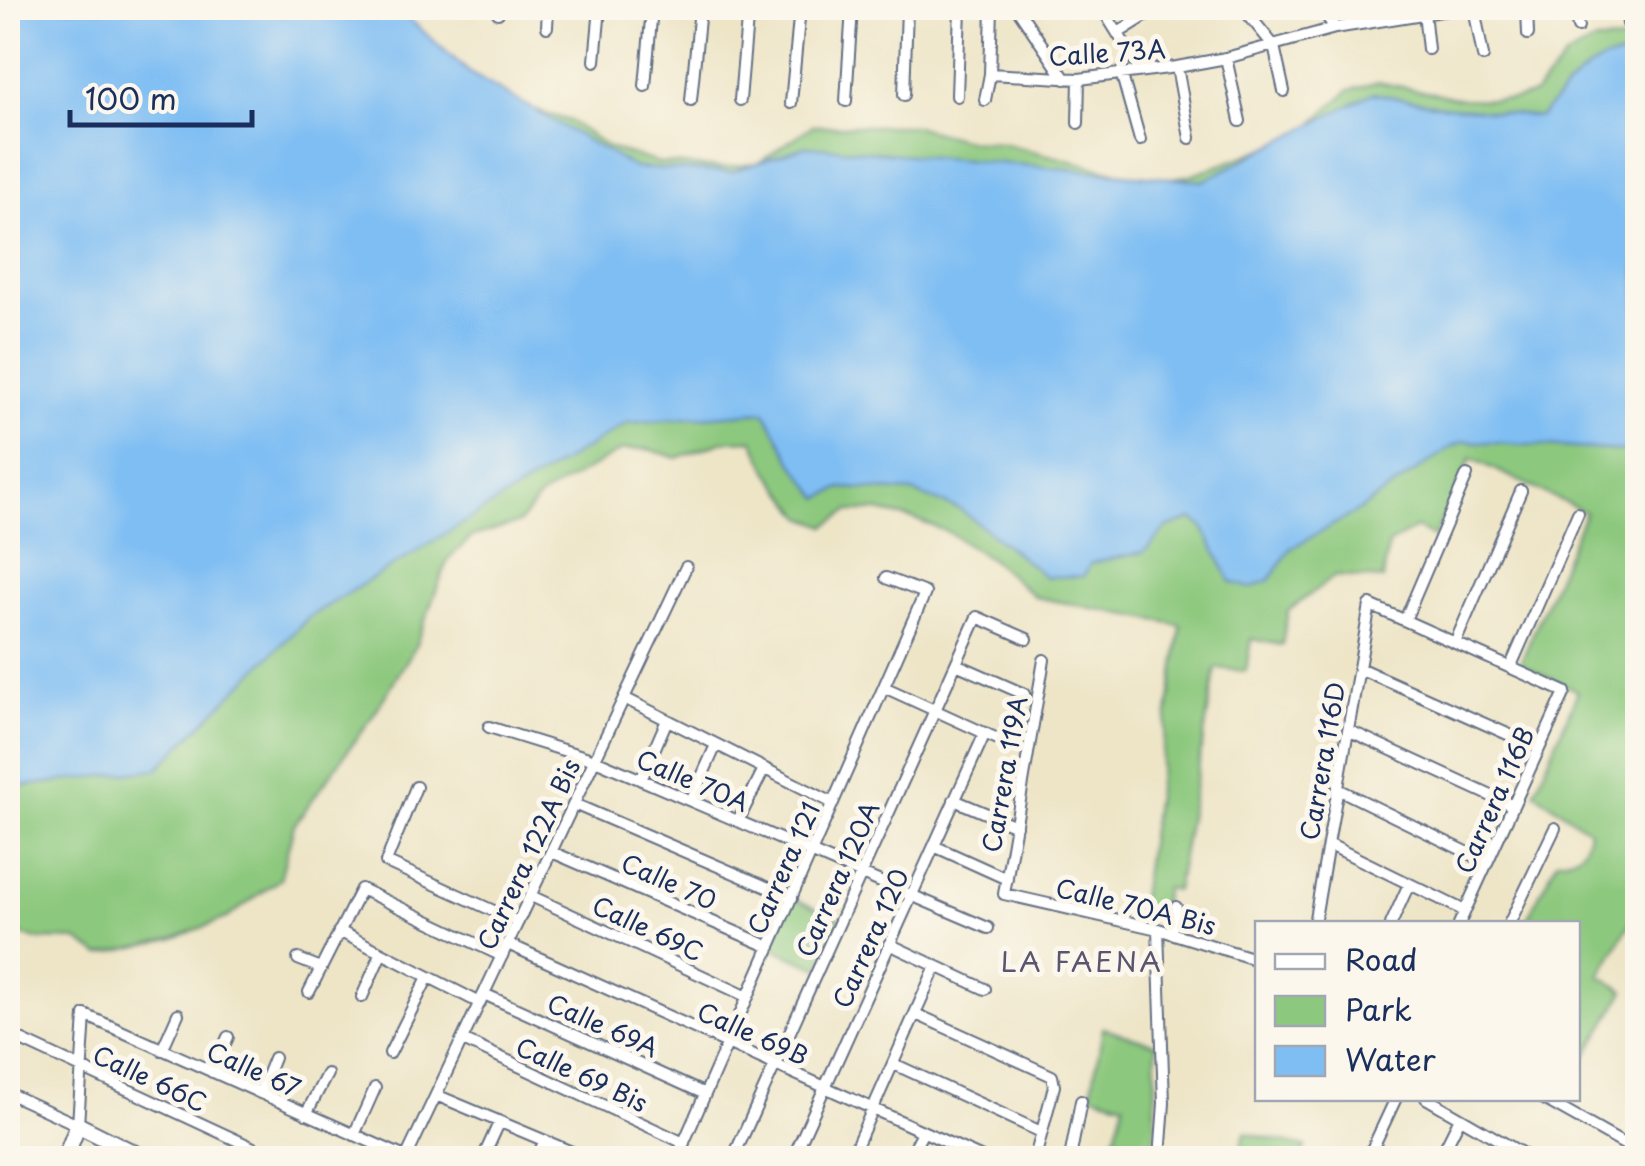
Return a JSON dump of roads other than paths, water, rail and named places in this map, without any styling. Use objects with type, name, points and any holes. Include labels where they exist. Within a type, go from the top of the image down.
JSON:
[{"type":"street","points":[[548,8],[548,27]]},
{"type":"street","points":[[595,61],[600,8]]},
{"type":"street","points":[[644,86],[652,8]]},
{"type":"street","points":[[691,100],[700,8]]},
{"type":"street","points":[[740,100],[748,8]]},
{"type":"street","points":[[791,103],[800,8]]},
{"type":"street","points":[[846,101],[852,8]]},
{"type":"street","points":[[904,95],[907,8]]},
{"type":"street","points":[[956,96],[960,8]]},
{"type":"street","points":[[985,100],[990,74],[992,8]]},
{"type":"street","points":[[1018,8],[1064,78]]},
{"type":"street","points":[[1102,8],[1141,70]]},
{"type":"street","points":[[1118,33],[1158,8]]},
{"type":"street","points":[[1243,8],[1274,46],[1284,92]]},
{"type":"street","points":[[1321,8],[1335,28]]},
{"type":"street","name":"Calle 73A","points":[[990,74],[1079,78],[1178,67],[1335,28],[1460,8]]},
{"type":"street","points":[[1474,8],[1482,56]]},
{"type":"street","points":[[1527,8],[1528,34]]},
{"type":"street","points":[[1574,8],[1578,27]]},
{"type":"street","points":[[1626,8],[1628,24]]},
{"type":"street","points":[[1424,12],[1428,49]]},
{"type":"street","points":[[1226,58],[1240,120]]},
{"type":"street","points":[[1178,67],[1190,138]]},
{"type":"street","points":[[1121,72],[1140,140]]},
{"type":"street","points":[[1078,123],[1079,78]]},
{"type":"street","points":[[1467,475],[1405,620],[1510,668],[1578,513]]},
{"type":"street","points":[[1456,643],[1522,492]]},
{"type":"street","name":"Carrera 122A Bis","points":[[406,1158],[686,567]]},
{"type":"street","name":"Carrera 121","points":[[677,1158],[925,593],[886,578]]},
{"type":"street","name":"Carrera 116D","points":[[1315,921],[1370,605],[1405,620]]},
{"type":"street","name":"Carrera 120A","points":[[733,1158],[977,617],[1026,638]]},
{"type":"street","name":"Carrera 119A","points":[[1004,894],[1044,660]]},
{"type":"street","points":[[956,664],[1024,694]]},
{"type":"street","points":[[1359,668],[1539,748]]},
{"type":"street","name":"Carrera 116B","points":[[1460,921],[1564,692],[1510,668]]},
{"type":"street","points":[[884,687],[1014,747]]},
{"type":"street","points":[[624,698],[833,803]]},
{"type":"street","points":[[641,780],[667,720]]},
{"type":"street","name":"Calle 70A","points":[[489,727],[595,760],[988,928]]},
{"type":"street","points":[[1348,730],[1513,806]]},
{"type":"street","name":"Carrera 120","points":[[792,1158],[985,734]]},
{"type":"street","points":[[690,801],[716,745]]},
{"type":"street","points":[[738,821],[764,769]]},
{"type":"street","points":[[416,787],[386,862],[518,922]]},
{"type":"street","points":[[1338,788],[1488,862]]},
{"type":"street","points":[[954,800],[1016,826]]},
{"type":"street","points":[[574,804],[792,898]]},
{"type":"street","points":[[1510,921],[1555,828]]},
{"type":"street","points":[[1328,844],[1465,911]]},
{"type":"street","points":[[934,846],[1007,879]]},
{"type":"street","name":"Calle 70","points":[[552,852],[770,947]]},
{"type":"street","points":[[1392,921],[1409,884]]},
{"type":"street","points":[[309,992],[360,889],[502,956]]},
{"type":"street","name":"Calle 70A Bis","points":[[1004,894],[1158,929],[1255,959]]},
{"type":"street","name":"Calle 69C","points":[[531,896],[748,997]]},
{"type":"street","points":[[1170,933],[1176,907]]},
{"type":"street","points":[[1158,929],[1164,1103],[1160,1158]]},
{"type":"street","name":"Calle 69A","points":[[340,931],[428,977],[706,1094]]},
{"type":"street","name":"Calle 69B","points":[[508,944],[967,1155],[982,1158]]},
{"type":"street","points":[[889,944],[985,989]]},
{"type":"street","points":[[362,997],[381,954]]},
{"type":"street","points":[[298,958],[321,968]]},
{"type":"street","points":[[851,1158],[936,966]]},
{"type":"street","points":[[390,1053],[428,977]]},
{"type":"street","points":[[162,1050],[178,1014]]},
{"type":"street","points":[[916,1014],[1052,1076],[1054,1086],[1035,1158]]},
{"type":"street","name":"Calle 67","points":[[82,1068],[85,1016],[406,1158]]},
{"type":"street","name":"Calle 66C","points":[[8,1034],[275,1158]]},
{"type":"street","points":[[212,1072],[228,1037]]},
{"type":"street","name":"Calle 69 Bis","points":[[462,1040],[684,1143]]},
{"type":"street","points":[[260,1093],[274,1058]]},
{"type":"street","points":[[894,1064],[1040,1132]]},
{"type":"street","points":[[65,1158],[78,1125],[82,1068]]},
{"type":"street","points":[[306,1114],[327,1074]]},
{"type":"street","points":[[354,1135],[376,1088]]},
{"type":"street","points":[[8,1093],[144,1158]]},
{"type":"street","points":[[436,1095],[586,1158]]},
{"type":"street","points":[[1368,1158],[1395,1101]]},
{"type":"street","points":[[1431,1101],[1530,1158]]},
{"type":"street","points":[[1547,1101],[1638,1152]]},
{"type":"street","points":[[1070,1158],[1081,1102]]},
{"type":"street","points":[[1440,1158],[1460,1118]]},
{"type":"street","points":[[482,1158],[499,1123]]},
{"type":"street","points":[[909,1158],[923,1132]]},
{"type":"street","points":[[536,1158],[544,1143]]},
{"type":"street","points":[[1504,1158],[1510,1147]]},
{"type":"street","points":[[8,1154],[16,1158]]},
{"type":"water","points":[[8,8],[397,8],[470,73],[635,168],[731,172],[807,146],[1203,181],[1373,93],[1540,117],[1571,83],[1595,65],[1608,59],[1637,58],[1637,452],[1465,441],[1358,511],[1290,549],[1270,580],[1250,588],[1231,582],[1203,527],[1192,519],[1168,527],[1144,552],[1091,563],[1084,576],[1046,577],[960,509],[912,492],[841,488],[820,498],[793,463],[765,412],[627,423],[309,617],[157,769],[8,788]]},
{"type":"district","name":"LA FAENA","points":[[1082,960]]}]
